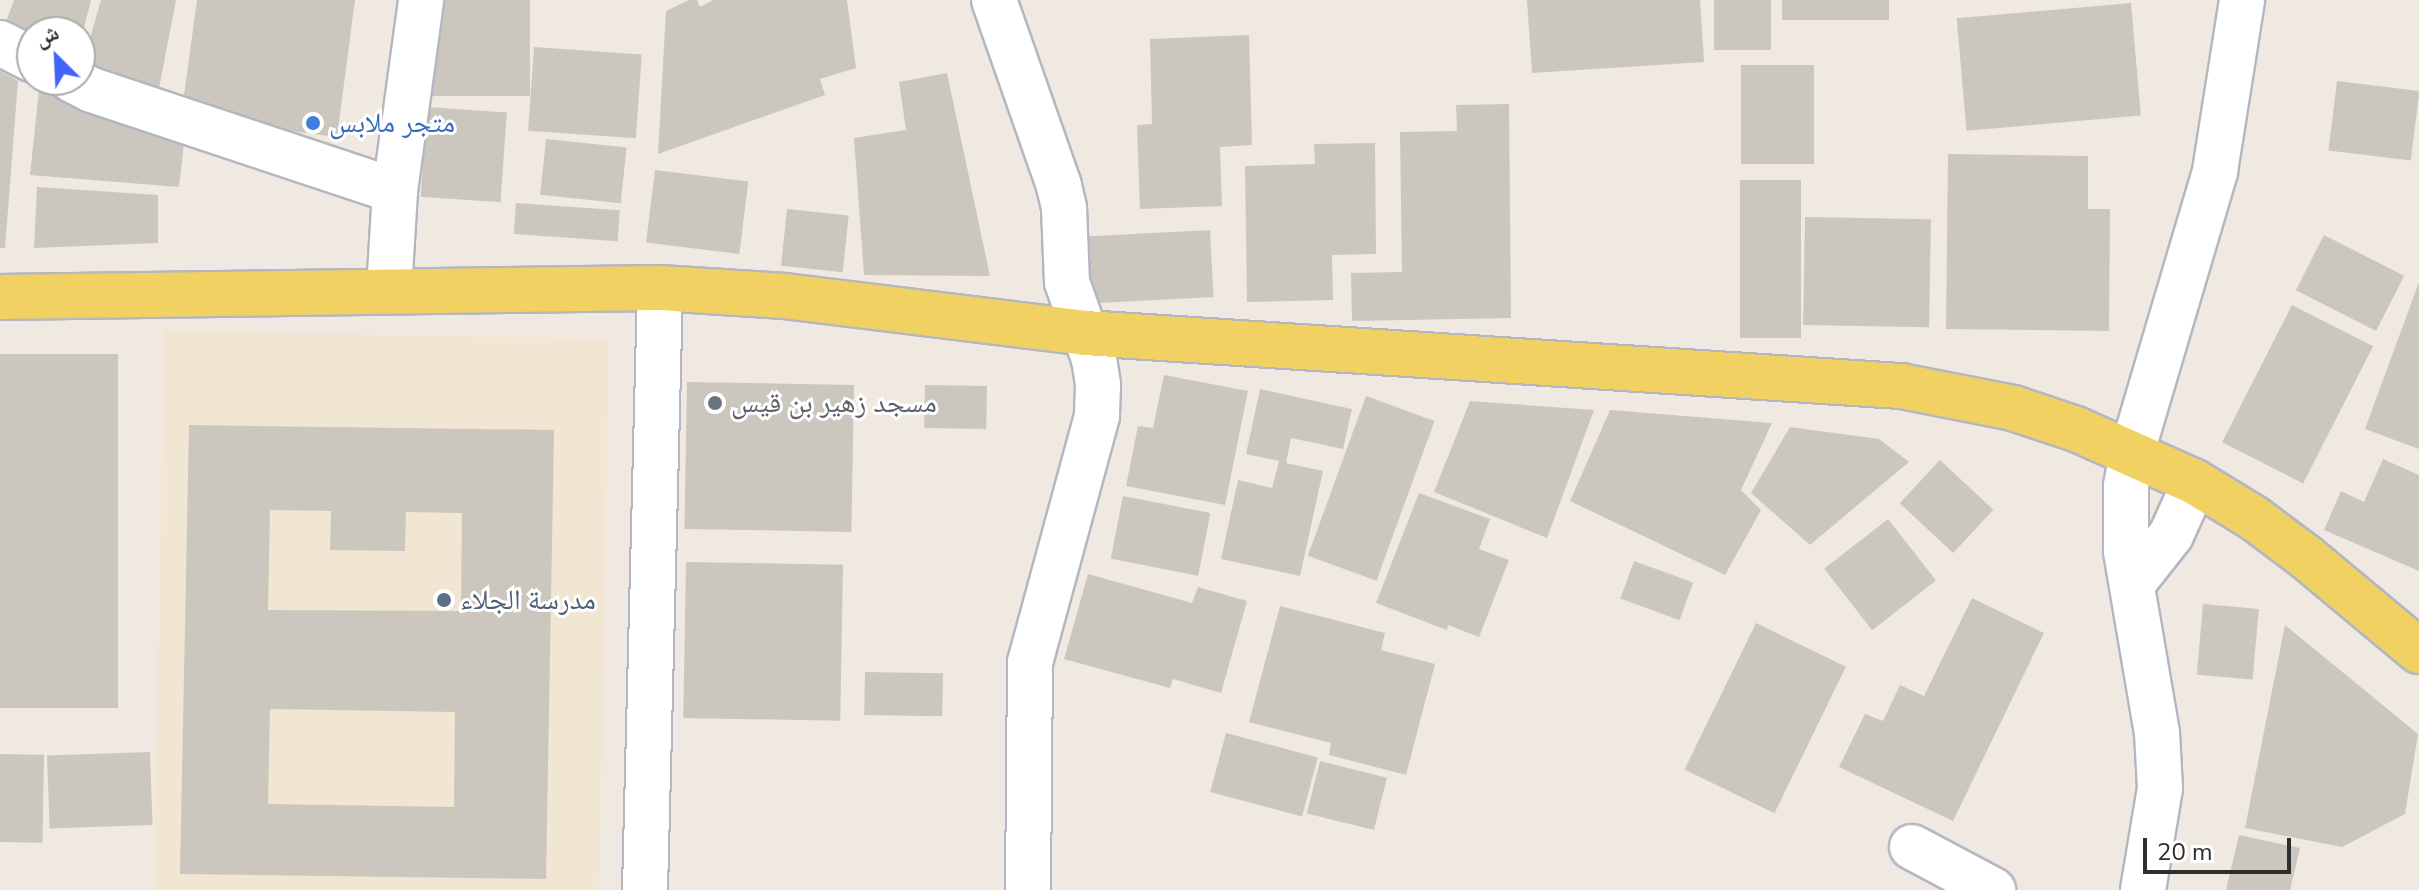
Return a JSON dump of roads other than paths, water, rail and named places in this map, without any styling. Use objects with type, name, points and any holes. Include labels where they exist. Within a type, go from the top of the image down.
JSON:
[{"type":"main road","points":[[0,297],[660,288],[785,296],[1085,333],[1901,386],[2013,408],[2132,452],[2195,482],[2254,518],[2306,557],[2419,651]]},
{"type":"street","points":[[389,290],[395,191],[421,0]]},
{"type":"street","points":[[994,0],[1059,186],[1064,208],[1067,282],[1085,333],[1098,385],[1097,416],[1030,662],[1028,890]]},
{"type":"street","points":[[2143,890],[2160,788],[2157,733],[2125,520],[2132,452],[2215,171],[2242,0]]},
{"type":"street","points":[[96,91],[395,191]]},
{"type":"street","points":[[645,890],[660,288]]},
{"type":"street","points":[[2133,583],[2171,535],[2195,482]]},
{"type":"street","points":[[1912,847],[1993,890]]},
{"type":"place","name":"متجر ملابس","points":[[313,123]]},
{"type":"place","name":"مسجد زهير بن قيس","points":[[715,403]]},
{"type":"place","name":"مدرسة الجلاء","points":[[444,600]]}]
